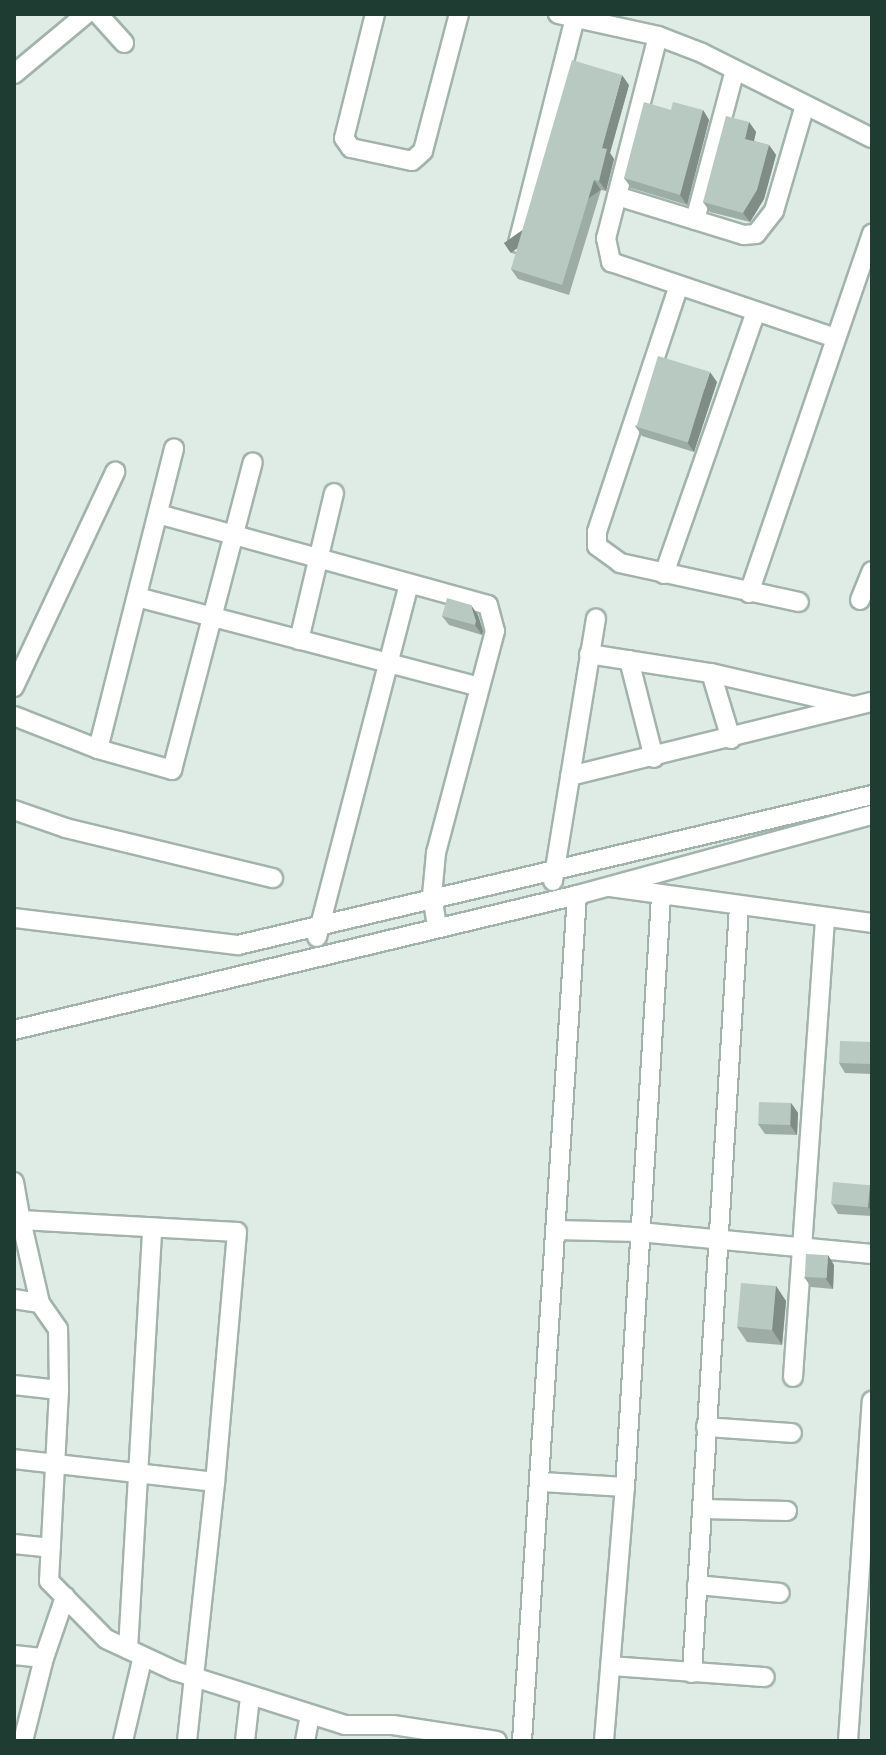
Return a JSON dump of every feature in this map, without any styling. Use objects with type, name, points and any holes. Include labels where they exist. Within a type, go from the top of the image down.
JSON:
[{"type":"street","points":[[375,14],[344,138],[351,148],[403,161],[423,151],[459,14]]},
{"type":"street","points":[[14,74],[99,15],[124,43]]},
{"type":"street","points":[[518,243],[566,16],[658,36],[735,70],[872,138]]},
{"type":"street","points":[[658,36],[606,238],[611,262],[678,288],[836,338]]},
{"type":"street","points":[[695,220],[735,70]]},
{"type":"street","points":[[617,196],[744,235],[764,229],[805,105]]},
{"type":"street","points":[[749,593],[872,233]]},
{"type":"street","points":[[678,288],[597,532],[597,546],[604,556],[664,574],[799,602]]},
{"type":"street","points":[[664,574],[756,312]]},
{"type":"street","points":[[98,749],[174,448]]},
{"type":"street","points":[[14,716],[98,749],[172,770],[237,534],[253,462]]},
{"type":"street","points":[[14,687],[115,472]]},
{"type":"street","points":[[299,640],[334,493]]},
{"type":"street","points":[[158,514],[488,605],[495,631],[436,853],[434,911]]},
{"type":"street","points":[[860,600],[872,571]]},
{"type":"street","points":[[316,943],[392,664],[409,584]]},
{"type":"street","points":[[137,597],[479,687]]},
{"type":"street","points":[[552,884],[596,619]]},
{"type":"street","points":[[589,654],[711,673],[864,704]]},
{"type":"street","points":[[629,660],[654,758]]},
{"type":"street","points":[[711,673],[731,739]]},
{"type":"street","points":[[570,776],[654,758],[864,704]]},
{"type":"street","points":[[14,918],[217,945],[316,943],[434,911],[552,884],[872,795]]},
{"type":"street","points":[[14,810],[66,828],[273,878]]},
{"type":"street","points":[[14,1030],[434,911],[552,884],[577,895],[872,815]]},
{"type":"street","points":[[845,822],[872,825]]},
{"type":"street","points":[[608,886],[661,897],[825,920],[872,923]]},
{"type":"street","points":[[522,1741],[542,1482],[577,895]]},
{"type":"street","points":[[604,1741],[625,1487],[661,897]]},
{"type":"street","points":[[692,1673],[739,907]]},
{"type":"street","points":[[793,1377],[825,920]]},
{"type":"street","points":[[14,1182],[18,1220],[40,1303],[58,1329],[59,1390],[49,1581],[106,1639],[197,1678],[310,1715],[345,1733],[497,1741]]},
{"type":"street","points":[[18,1220],[237,1232],[197,1678],[187,1741]]},
{"type":"street","points":[[123,1741],[135,1653],[137,1472],[152,1228]]},
{"type":"street","points":[[556,1230],[639,1232],[872,1254]]},
{"type":"street","points":[[14,1299],[40,1303]]},
{"type":"street","points":[[14,1385],[59,1390]]},
{"type":"street","points":[[848,1741],[865,1594],[872,1401]]},
{"type":"street","points":[[706,1427],[792,1433]]},
{"type":"street","points":[[14,1459],[215,1482]]},
{"type":"street","points":[[542,1482],[625,1487]]},
{"type":"street","points":[[703,1509],[787,1511]]},
{"type":"street","points":[[14,1544],[51,1548]]},
{"type":"street","points":[[697,1585],[780,1593]]},
{"type":"street","points":[[23,1741],[44,1658],[65,1597]]},
{"type":"street","points":[[14,1655],[44,1658]]},
{"type":"street","points":[[611,1666],[765,1677]]},
{"type":"street","points":[[245,1741],[250,1697]]},
{"type":"street","points":[[305,1741],[310,1715]]},
{"type":"building","points":[[572,60],[622,75],[602,148],[607,149],[599,181],[594,180],[562,285],[511,269]]},
{"type":"building","points":[[644,102],[671,110],[673,102],[703,110],[680,195],[624,178]]},
{"type":"building","points":[[726,116],[749,122],[745,139],[769,145],[757,190],[743,213],[703,202]]},
{"type":"building","points":[[658,356],[710,372],[688,443],[636,427]]},
{"type":"building","points":[[447,598],[471,605],[475,625],[442,616]]},
{"type":"building","points":[[840,1041],[872,1042],[871,1064],[839,1063]]},
{"type":"building","points":[[759,1102],[791,1103],[790,1125],[758,1124]]},
{"type":"building","points":[[833,1182],[870,1185],[868,1207],[831,1204]]},
{"type":"building","points":[[806,1254],[828,1255],[827,1278],[805,1277]]},
{"type":"building","points":[[741,1283],[776,1286],[772,1330],[737,1327]]}]
